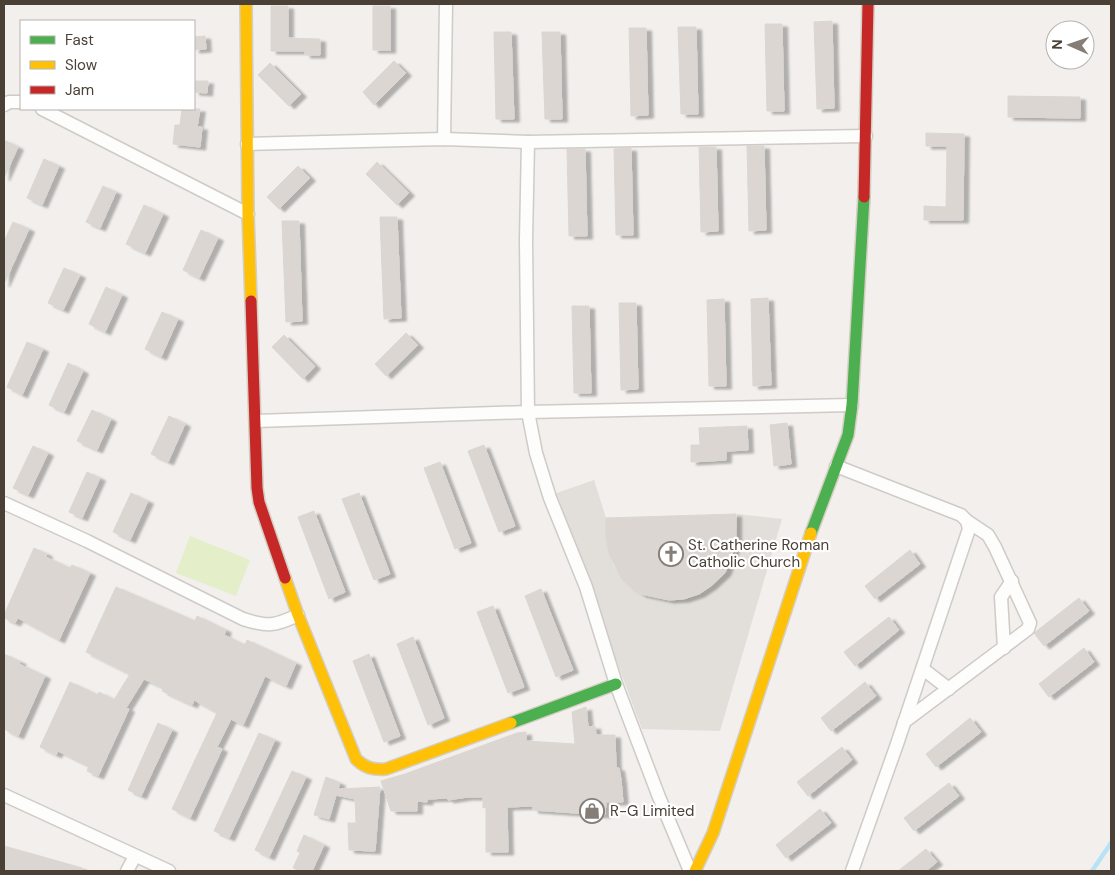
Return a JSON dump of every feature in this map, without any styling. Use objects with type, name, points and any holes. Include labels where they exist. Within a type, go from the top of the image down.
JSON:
[{"type":"street","points":[[246,4],[248,214],[259,502],[298,615],[356,759],[364,767],[374,771],[386,769],[616,684]]},
{"type":"street","points":[[444,139],[446,4]]},
{"type":"street","points":[[695,871],[713,833],[817,514],[848,435],[852,405],[866,136],[868,4]]},
{"type":"street","points":[[4,105],[9,102],[20,102]]},
{"type":"street","points":[[44,110],[248,214]]},
{"type":"street","points":[[247,144],[444,139],[528,142],[866,136]]},
{"type":"street","points":[[528,142],[526,240],[528,412],[536,453],[550,498],[586,588],[616,684],[690,871]]},
{"type":"street","points":[[256,421],[528,412],[852,405]]},
{"type":"street","points":[[836,466],[962,515],[988,535],[1012,581],[1030,623],[1028,630],[904,722]]},
{"type":"street","points":[[4,503],[87,541],[243,619],[262,625],[281,624],[298,615]]},
{"type":"street","points":[[852,871],[967,538],[968,520]]},
{"type":"street","points":[[1004,648],[1001,597],[1012,581]]},
{"type":"street","points":[[923,668],[949,689]]},
{"type":"street","points":[[4,795],[169,871]]},
{"type":"street","points":[[127,871],[135,856]]},
{"type":"shaded area","points":[[594,480],[606,518],[606,539],[614,566],[621,578],[629,586],[641,594],[655,598],[669,600],[684,599],[699,594],[725,573],[736,543],[737,514],[782,519],[720,731],[642,729],[554,494]]},
{"type":"green space","points":[[190,536],[250,560],[236,596],[176,573]]},
{"type":"building","points":[[271,6],[288,6],[288,38],[320,39],[320,55],[305,55],[305,51],[271,51]]},
{"type":"building","points":[[373,6],[390,6],[390,50],[373,50]]},
{"type":"building","points":[[832,21],[834,108],[817,109],[814,22]]},
{"type":"building","points":[[765,24],[782,24],[784,111],[767,111]]},
{"type":"building","points":[[678,27],[696,27],[698,114],[681,114]]},
{"type":"building","points":[[629,28],[646,28],[648,115],[631,116]]},
{"type":"building","points":[[494,32],[511,32],[514,119],[496,119]]},
{"type":"building","points":[[542,32],[560,32],[562,119],[545,119]]},
{"type":"building","points":[[205,36],[206,49],[195,50],[195,37]]},
{"type":"building","points":[[394,61],[406,73],[374,105],[363,92]]},
{"type":"building","points":[[270,63],[301,94],[289,106],[258,75]]},
{"type":"building","points":[[195,81],[208,81],[207,93],[195,92]]},
{"type":"building","points":[[1008,96],[1080,97],[1080,118],[1008,117]]},
{"type":"building","points":[[200,109],[197,127],[202,127],[200,147],[173,144],[175,125],[180,125],[182,110]]},
{"type":"building","points":[[926,133],[964,134],[963,220],[924,220],[924,206],[946,207],[947,146],[926,146]]},
{"type":"building","points":[[4,140],[18,147],[4,178]]},
{"type":"building","points":[[747,146],[764,146],[766,230],[749,231]]},
{"type":"building","points":[[699,147],[716,147],[718,231],[701,232]]},
{"type":"building","points":[[631,148],[633,235],[616,235],[614,149]]},
{"type":"building","points":[[567,149],[585,149],[587,236],[569,236]]},
{"type":"building","points":[[44,159],[59,166],[42,205],[27,198]]},
{"type":"building","points":[[377,162],[409,193],[397,205],[366,174]]},
{"type":"building","points":[[298,166],[310,178],[279,209],[267,197]]},
{"type":"building","points":[[103,186],[116,192],[100,228],[86,222]]},
{"type":"building","points":[[144,205],[163,214],[145,253],[126,244]]},
{"type":"building","points":[[380,217],[397,217],[401,318],[384,319]]},
{"type":"building","points":[[282,221],[299,221],[302,321],[286,322]]},
{"type":"building","points":[[13,222],[29,229],[4,284],[4,242]]},
{"type":"building","points":[[201,230],[218,238],[199,278],[183,270]]},
{"type":"building","points":[[64,268],[80,275],[63,310],[48,303]]},
{"type":"building","points":[[106,287],[122,295],[105,332],[89,324]]},
{"type":"building","points":[[768,298],[771,385],[753,386],[751,299]]},
{"type":"building","points":[[724,299],[726,386],[709,386],[707,300]]},
{"type":"building","points":[[619,303],[636,303],[638,389],[621,390]]},
{"type":"building","points":[[572,306],[589,306],[591,393],[574,393]]},
{"type":"building","points":[[162,312],[178,319],[161,357],[145,349]]},
{"type":"building","points":[[406,333],[418,345],[386,376],[375,364]]},
{"type":"building","points":[[284,335],[315,366],[303,379],[272,347]]},
{"type":"building","points":[[27,342],[43,349],[22,395],[7,387]]},
{"type":"building","points":[[68,363],[83,371],[64,412],[49,405]]},
{"type":"building","points":[[92,410],[111,419],[97,450],[77,441]]},
{"type":"building","points":[[169,416],[185,424],[168,462],[151,454]]},
{"type":"building","points":[[787,423],[791,464],[774,466],[770,425]]},
{"type":"building","points":[[747,426],[748,450],[726,451],[726,460],[691,462],[691,445],[700,445],[699,428]]},
{"type":"building","points":[[484,445],[515,526],[499,532],[468,451]]},
{"type":"building","points":[[33,446],[48,453],[28,495],[13,488]]},
{"type":"building","points":[[440,462],[471,543],[455,549],[424,468]]},
{"type":"building","points":[[87,472],[100,478],[82,518],[69,512]]},
{"type":"building","points":[[131,493],[148,501],[130,540],[113,532]]},
{"type":"building","points":[[359,493],[390,574],[374,580],[342,499]]},
{"type":"building","points":[[314,511],[345,592],[329,599],[298,517]]},
{"type":"building","points":[[736,514],[736,543],[725,573],[699,594],[684,599],[669,600],[641,594],[621,578],[609,554],[606,539],[606,518]]},
{"type":"building","points":[[34,548],[47,554],[46,557],[70,568],[72,565],[90,573],[59,640],[18,618],[15,623],[4,618]]},
{"type":"building","points":[[910,550],[920,564],[875,599],[865,586]]},
{"type":"building","points":[[116,587],[195,621],[197,616],[226,630],[224,635],[245,645],[247,640],[296,663],[286,686],[265,676],[243,725],[231,719],[217,747],[222,749],[190,818],[172,809],[217,713],[194,700],[192,705],[162,691],[164,688],[144,679],[126,708],[129,709],[98,776],[87,771],[89,766],[58,751],[56,755],[40,747],[70,682],[98,695],[99,692],[114,700],[130,674],[86,652]]},
{"type":"building","points":[[541,589],[573,670],[556,677],[525,596]]},
{"type":"building","points":[[1079,598],[1089,611],[1044,646],[1034,633]]},
{"type":"building","points":[[493,606],[524,687],[508,693],[477,612]]},
{"type":"building","points":[[889,617],[899,630],[855,666],[844,652]]},
{"type":"building","points":[[413,637],[444,718],[428,725],[397,644]]},
{"type":"building","points":[[1084,648],[1094,662],[1049,697],[1039,684]]},
{"type":"building","points":[[4,654],[21,662],[19,664],[45,676],[18,736],[4,729]]},
{"type":"building","points":[[369,654],[400,736],[384,742],[353,661]]},
{"type":"building","points":[[865,682],[876,696],[831,731],[821,718]]},
{"type":"building","points":[[586,707],[588,727],[595,726],[596,735],[615,735],[616,768],[619,768],[623,802],[606,802],[605,815],[533,810],[533,806],[507,807],[508,852],[486,852],[486,807],[483,808],[483,797],[448,800],[448,798],[428,799],[427,802],[417,801],[417,811],[391,811],[381,781],[517,733],[526,732],[526,741],[575,744],[572,712]]},
{"type":"building","points":[[970,718],[981,732],[936,767],[926,754]]},
{"type":"building","points":[[158,723],[172,730],[141,796],[128,790]]},
{"type":"building","points":[[259,733],[275,740],[229,838],[214,831]]},
{"type":"building","points":[[842,747],[852,760],[808,796],[797,782]]},
{"type":"building","points":[[292,771],[306,777],[269,857],[255,850]]},
{"type":"building","points":[[326,777],[340,783],[338,789],[380,787],[375,851],[349,850],[348,823],[356,823],[355,799],[336,795],[329,819],[314,815]]},
{"type":"building","points":[[949,783],[959,796],[914,831],[904,818]]},
{"type":"building","points":[[820,809],[831,823],[786,858],[776,845]]},
{"type":"building","points":[[304,835],[324,845],[312,871],[300,871],[293,868],[300,853],[297,851]]},
{"type":"building","points":[[4,846],[82,868],[82,871],[4,871]]},
{"type":"building","points":[[926,849],[937,862],[926,871],[898,871]]},
{"type":"waterway","points":[[1092,871],[1111,843]]},
{"type":"traffic: fast","points":[[811,533],[848,435],[852,405],[864,197]]},
{"type":"traffic: fast","points":[[511,723],[616,684]]},
{"type":"traffic: slow","points":[[246,4],[248,214],[251,301]]},
{"type":"traffic: slow","points":[[695,871],[713,833],[811,533]]},
{"type":"traffic: slow","points":[[285,578],[356,759],[366,766],[373,769],[386,769],[511,723]]},
{"type":"traffic: jam","points":[[864,197],[868,4]]},
{"type":"traffic: jam","points":[[251,301],[257,488],[259,502],[285,578]]},
{"type":"place","name":"St. Catherine Roman Catholic Church","points":[[671,554]]},
{"type":"place","name":"R-G Limited","points":[[592,811]]}]
